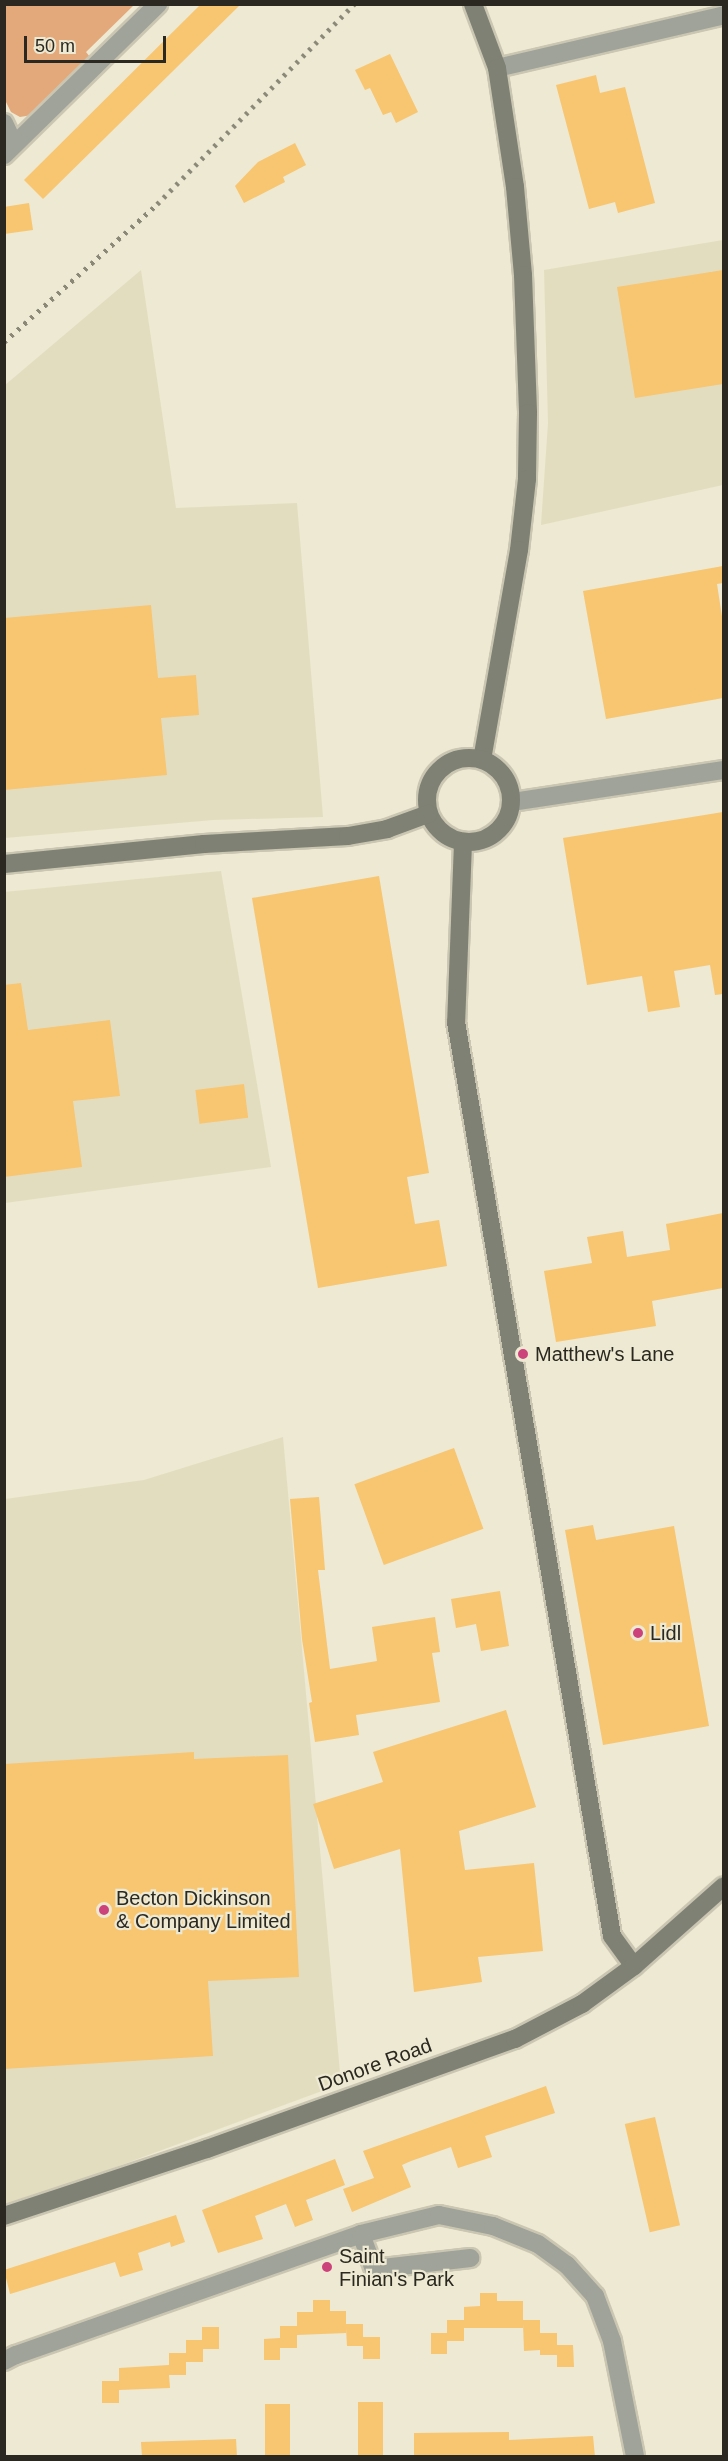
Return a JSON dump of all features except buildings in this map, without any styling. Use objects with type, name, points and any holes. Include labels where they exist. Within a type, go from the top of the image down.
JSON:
[{"type":"street","points":[[9,149],[158,4]]},
{"type":"street","points":[[473,4],[497,68],[515,187],[523,275],[528,413],[526,479],[519,550],[482,759]]},
{"type":"street","points":[[497,68],[723,15]]},
{"type":"street","points":[[4,123],[9,149]]},
{"type":"street","points":[[462,758],[482,759],[503,774],[509,785],[512,802],[508,819],[494,835],[480,842],[463,843],[446,837],[437,829],[428,814],[426,798],[431,780],[443,767],[462,758]]},
{"type":"street","points":[[512,802],[723,770]]},
{"type":"street","points":[[4,864],[204,844],[348,836],[387,829],[428,814]]},
{"type":"street","points":[[463,843],[456,1022],[612,1936],[634,1966]]},
{"type":"street","name":"Donore Road","points":[[4,2216],[207,2149],[516,2039],[582,2004],[634,1966],[723,1886]]},
{"type":"street","points":[[4,2361],[361,2234],[439,2215],[493,2226],[538,2244],[567,2265],[595,2296],[612,2341],[635,2457]]},
{"type":"street","points":[[361,2234],[374,2269],[470,2258]]},
{"type":"shaded area","points":[[5,5],[134,5],[86,52],[90,57],[83,66],[32,115],[20,117],[11,112],[5,100]]},
{"type":"shaded area","points":[[723,240],[723,485],[541,525],[548,423],[544,270]]},
{"type":"shaded area","points":[[141,270],[176,508],[297,503],[323,817],[213,820],[5,838],[5,385]]},
{"type":"shaded area","points":[[221,871],[271,1167],[5,1203],[4,892]]},
{"type":"shaded area","points":[[283,1437],[341,2084],[5,2208],[5,1499],[144,1480]]},
{"type":"railway","points":[[4,342],[157,204],[354,4]]},
{"type":"place","name":"Matthew's Lane","points":[[523,1354]]},
{"type":"place","name":"Lidl","points":[[638,1633]]},
{"type":"place","name":"Becton Dickinson & Company Limited","points":[[104,1910]]},
{"type":"place","name":"Saint Finian's Park","points":[[327,2267]]}]
